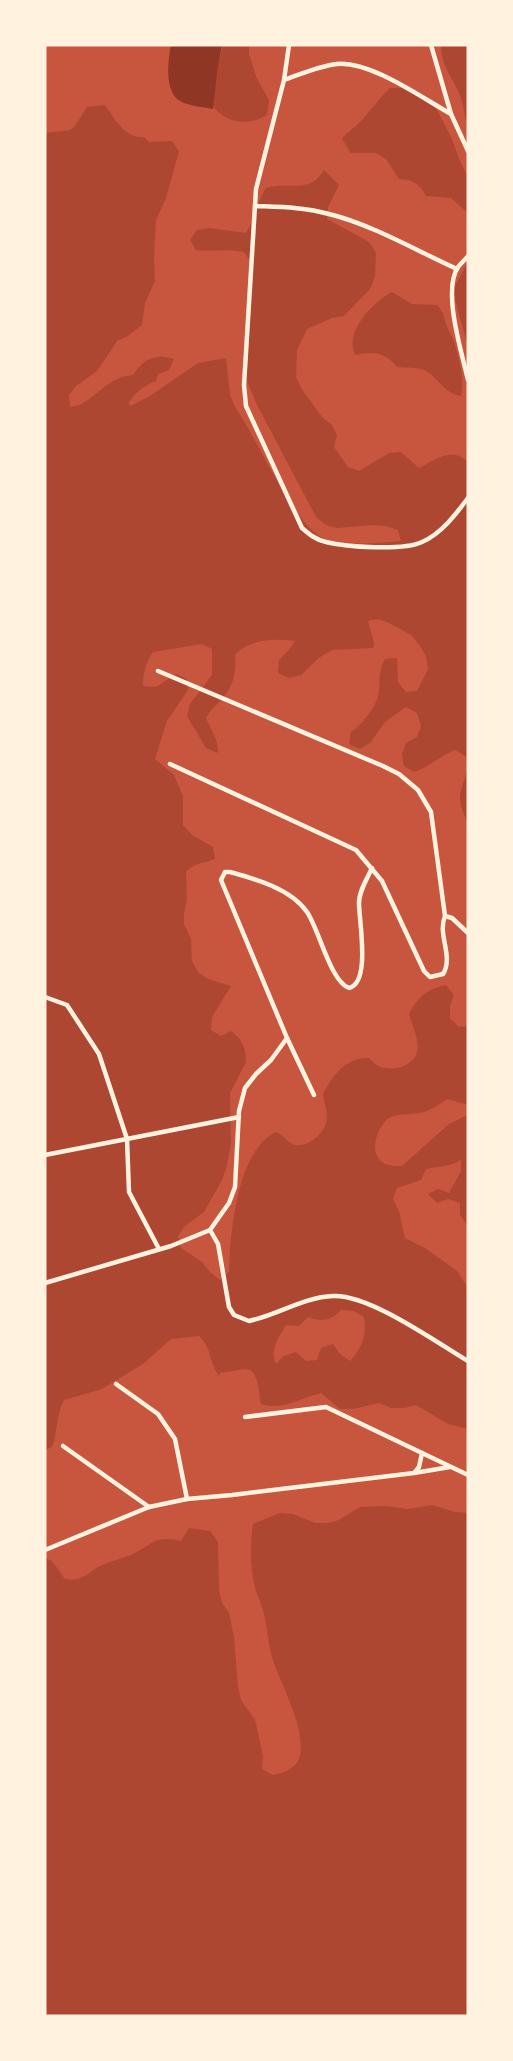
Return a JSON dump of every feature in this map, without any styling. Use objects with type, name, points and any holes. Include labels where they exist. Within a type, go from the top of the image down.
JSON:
[{"type":"street","points":[[289,45],[284,80],[256,189],[244,399],[302,528],[324,542],[343,545],[410,546],[432,537],[458,512],[468,498]]},
{"type":"street","points":[[431,45],[451,114],[468,150]]},
{"type":"street","points":[[284,80],[317,68],[351,64],[381,75],[451,114]]},
{"type":"street","points":[[255,206],[295,207],[329,214],[364,226],[457,269]]},
{"type":"street","points":[[468,256],[457,269],[452,295],[454,316],[468,380]]},
{"type":"street","points":[[158,671],[383,766],[409,781],[418,790],[431,812],[445,916],[443,928],[448,963],[443,974],[430,977],[424,971],[382,881],[356,850],[170,764]]},
{"type":"street","points":[[315,1095],[287,1038],[221,883],[223,874],[230,872],[263,883],[296,900],[307,911],[314,923],[338,979],[349,988],[356,985],[360,977],[362,937],[359,902],[361,891],[372,868]]},
{"type":"street","points":[[445,916],[452,918],[468,933]]},
{"type":"street","points":[[45,997],[68,1005],[99,1054],[127,1139],[129,1192],[159,1249]]},
{"type":"street","points":[[45,1283],[159,1249],[210,1230],[229,1203],[236,1187],[239,1117],[245,1088],[271,1060],[287,1038]]},
{"type":"street","points":[[45,1155],[239,1117]]},
{"type":"street","points":[[210,1230],[218,1244],[229,1307],[234,1315],[241,1319],[249,1321],[318,1298],[346,1296],[383,1311],[468,1361]]},
{"type":"street","points":[[116,1384],[158,1414],[168,1426],[175,1439],[187,1499]]},
{"type":"street","points":[[245,1417],[326,1407],[468,1475]]},
{"type":"street","points":[[63,1446],[149,1507]]},
{"type":"street","points":[[414,1473],[419,1467],[422,1453]]},
{"type":"street","points":[[45,1550],[149,1507],[187,1499],[232,1496],[450,1467]]},
{"type":"shaded area","points":[[171,45],[222,45],[213,109],[180,101],[171,91],[168,75]]},
{"type":"shaded area","points":[[223,45],[249,45],[249,54],[257,79],[269,100],[267,115],[260,119],[245,122],[231,120],[224,117],[213,106],[215,81]]},
{"type":"shaded area","points":[[441,45],[468,45],[468,125],[461,98],[445,67]]},
{"type":"shaded area","points":[[390,88],[402,88],[435,106],[468,177],[468,213],[451,198],[426,196],[415,183],[399,179],[386,159],[376,153],[351,153],[342,139]]},
{"type":"shaded area","points":[[105,105],[121,127],[131,135],[144,137],[149,142],[172,141],[179,151],[166,198],[156,220],[155,281],[145,303],[142,325],[117,341],[97,371],[76,386],[69,395],[70,407],[86,401],[106,385],[133,375],[141,365],[155,357],[174,359],[169,370],[158,374],[156,381],[144,387],[134,396],[129,403],[130,406],[150,396],[198,363],[226,358],[230,395],[235,407],[289,501],[314,532],[327,540],[344,543],[401,541],[398,530],[386,526],[337,528],[326,525],[316,517],[256,403],[246,378],[251,262],[244,252],[196,250],[190,240],[197,230],[210,228],[246,233],[266,188],[305,185],[318,178],[324,170],[339,185],[328,207],[327,219],[369,242],[376,253],[375,277],[370,289],[344,316],[332,318],[307,329],[297,350],[296,377],[301,388],[322,417],[332,425],[337,435],[334,447],[348,467],[359,471],[389,453],[401,452],[419,468],[437,458],[450,455],[462,457],[468,462],[466,493],[468,495],[468,769],[466,757],[456,750],[414,772],[404,766],[402,754],[406,743],[417,737],[421,726],[417,713],[406,707],[385,722],[370,743],[360,749],[349,744],[351,732],[364,720],[375,703],[379,692],[380,672],[385,659],[397,658],[398,682],[406,692],[417,691],[428,669],[426,656],[411,635],[378,619],[368,621],[374,643],[373,648],[332,650],[320,657],[301,675],[289,678],[278,673],[279,660],[295,641],[263,641],[248,646],[235,655],[235,673],[229,690],[206,718],[216,739],[218,753],[206,748],[187,716],[190,704],[212,675],[212,649],[202,644],[153,652],[145,668],[143,686],[156,687],[176,674],[187,679],[188,690],[167,721],[155,759],[174,775],[183,796],[183,825],[192,835],[213,847],[215,859],[196,865],[186,872],[187,900],[184,924],[191,939],[192,961],[198,972],[208,979],[231,986],[212,1017],[211,1030],[221,1036],[231,1031],[240,1039],[245,1050],[246,1062],[230,1093],[231,1144],[226,1169],[204,1212],[185,1226],[178,1236],[181,1248],[202,1262],[220,1280],[229,1272],[231,1236],[238,1194],[252,1156],[263,1142],[276,1132],[292,1144],[304,1145],[315,1139],[326,1124],[327,1112],[323,1094],[331,1080],[347,1064],[361,1058],[369,1058],[380,1067],[391,1068],[402,1067],[411,1061],[417,1052],[417,1043],[409,1014],[415,1003],[424,995],[446,985],[454,995],[450,1006],[450,1018],[459,1027],[468,1026],[468,1105],[447,1099],[423,1112],[389,1118],[378,1132],[375,1150],[380,1160],[385,1163],[402,1166],[449,1124],[468,1115],[468,1226],[460,1215],[460,1203],[448,1199],[437,1203],[428,1194],[438,1189],[449,1193],[461,1171],[461,1160],[449,1165],[426,1169],[421,1180],[397,1188],[393,1199],[399,1211],[405,1238],[425,1248],[457,1271],[468,1288],[468,1429],[448,1424],[416,1405],[391,1408],[379,1403],[353,1409],[340,1409],[321,1393],[284,1405],[261,1404],[257,1382],[251,1370],[220,1373],[219,1376],[206,1345],[199,1336],[171,1339],[143,1364],[102,1389],[64,1400],[52,1447],[45,1450],[45,133],[71,129],[87,107]],"holes":[[[341,1310],[354,1311],[364,1317],[365,1330],[358,1351],[350,1361],[340,1354],[333,1344],[321,1348],[317,1360],[306,1361],[296,1352],[284,1356],[276,1364],[274,1349],[286,1325],[299,1326],[308,1317],[326,1320]]]},
{"type":"shaded area","points":[[468,262],[468,347],[454,288]]},
{"type":"shaded area","points":[[392,292],[412,304],[437,305],[441,311],[459,360],[462,375],[461,396],[448,391],[427,371],[397,367],[388,358],[379,354],[355,355],[353,336],[362,318]]},
{"type":"shaded area","points":[[468,769],[468,824],[460,796]]},
{"type":"shaded area","points":[[432,1505],[455,1512],[468,1513],[468,2016],[45,2016],[45,1558],[52,1561],[65,1579],[76,1579],[102,1565],[133,1554],[158,1540],[181,1541],[189,1528],[210,1531],[218,1542],[219,1590],[222,1603],[229,1613],[234,1637],[241,1700],[255,1720],[263,1756],[262,1769],[273,1775],[286,1771],[296,1764],[301,1744],[292,1708],[272,1657],[264,1614],[255,1588],[251,1556],[253,1524],[280,1513],[293,1514],[315,1523],[327,1523],[339,1520],[360,1507],[385,1506],[408,1509]]}]
